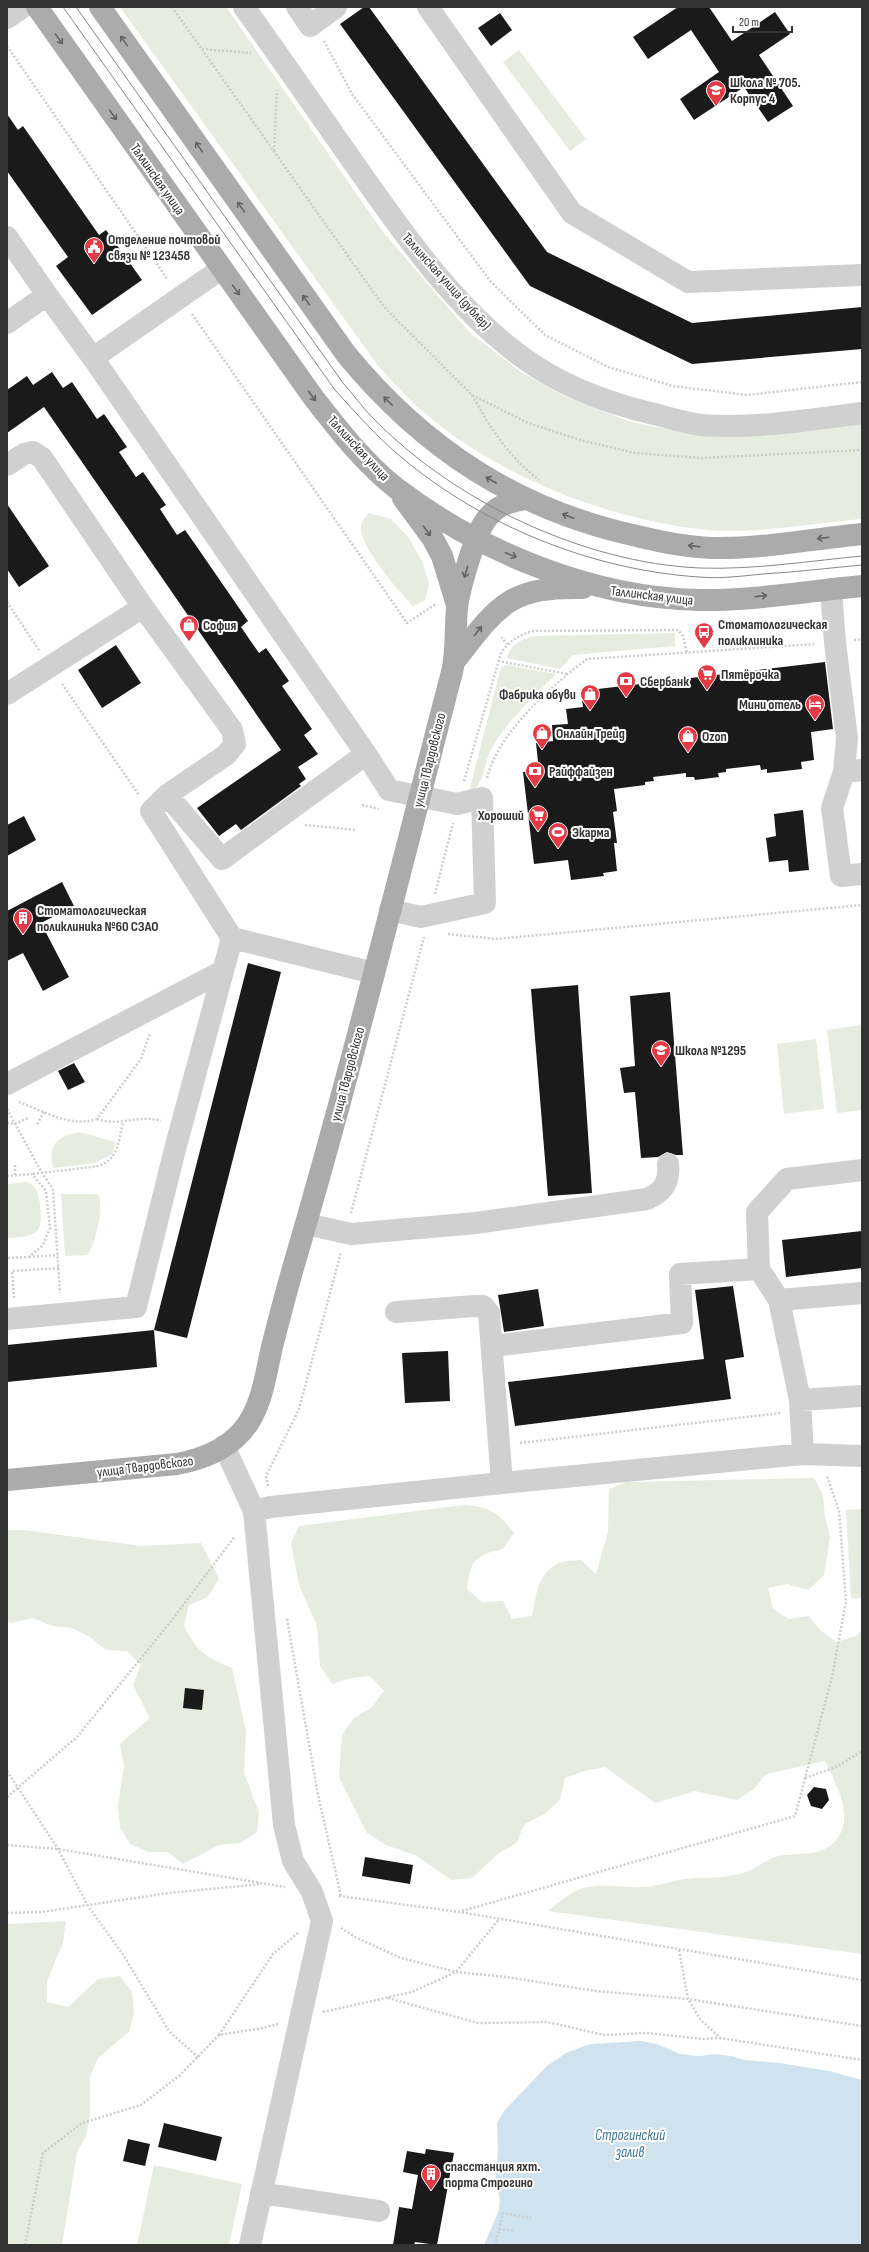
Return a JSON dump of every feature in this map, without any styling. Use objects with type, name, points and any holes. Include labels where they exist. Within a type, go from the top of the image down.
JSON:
[{"type":"main road","name":"Таллинская улица","points":[[37,7],[221,269],[331,419],[357,451],[396,488],[476,539],[505,552],[599,588],[656,597],[698,600],[862,586]]},
{"type":"main road","points":[[100,7],[305,298],[356,367],[387,401],[440,448],[524,499],[577,520],[612,531],[697,547],[746,547],[862,534]]},
{"type":"main road","points":[[396,488],[438,549],[446,566],[448,604]]},
{"type":"main road","name":"улица Твардовского","points":[[7,1480],[177,1464],[206,1457],[240,1434],[257,1406],[283,1303],[374,973],[454,662],[448,604],[476,539],[488,516],[499,506],[507,502],[524,499]]},
{"type":"main road","points":[[454,662],[492,614],[518,596],[543,588],[599,588]]},
{"type":"street","points":[[7,18],[23,7]]},
{"type":"street","name":"Таллинская улица (дублёр)","points":[[244,7],[400,228],[440,278],[482,324],[522,357],[567,385],[599,398],[637,410],[699,424],[747,427],[862,413]]},
{"type":"street","points":[[297,7],[310,26],[336,7]]},
{"type":"street","points":[[428,7],[572,213],[688,282],[862,275]]},
{"type":"street","points":[[7,237],[93,358],[366,754],[389,790],[457,804],[482,798],[485,903],[436,924],[421,916],[390,910]]},
{"type":"street","points":[[93,358],[221,269]]},
{"type":"street","points":[[7,323],[47,295]]},
{"type":"street","points":[[7,465],[24,454],[33,452],[42,458],[143,607],[232,730],[235,744],[226,755],[167,795],[151,811],[232,938],[374,973]]},
{"type":"street","points":[[831,589],[835,643],[847,738],[853,771],[832,808],[841,876],[862,874]]},
{"type":"street","points":[[7,694],[143,607]]},
{"type":"street","points":[[167,795],[222,859],[366,754]]},
{"type":"street","points":[[11,1318],[136,1307],[181,1126],[232,938]]},
{"type":"street","points":[[10,1091],[223,971]]},
{"type":"street","points":[[306,1224],[346,1233],[476,1223],[647,1199],[662,1190],[667,1182],[669,1175],[668,1164]]},
{"type":"street","points":[[804,1454],[801,1406],[778,1300],[759,1269],[758,1212],[787,1179],[862,1170]]},
{"type":"street","points":[[492,1346],[682,1323],[680,1274],[759,1269]]},
{"type":"street","points":[[778,1300],[862,1293]]},
{"type":"street","points":[[396,1312],[483,1306],[489,1313],[502,1483]]},
{"type":"street","points":[[801,1406],[862,1396]]},
{"type":"street","points":[[224,1446],[262,1509],[284,1825],[293,1861],[312,1892],[322,1921],[250,2245]]},
{"type":"street","points":[[262,1509],[502,1483],[804,1454],[862,1456]]},
{"type":"street","points":[[261,2193],[379,2211]]},
{"type":"path","points":[[315,22],[352,94],[361,107],[491,282],[545,335],[608,367],[673,386],[748,395],[862,382]]},
{"type":"path","points":[[7,46],[407,623],[448,604]]},
{"type":"path","points":[[274,151],[277,87]]},
{"type":"path","points":[[472,395],[493,433],[525,469],[541,481]]},
{"type":"path","points":[[7,602],[49,666],[151,811]]},
{"type":"path","points":[[7,1797],[16,1787],[77,1737],[262,1509],[266,1476],[299,1409],[346,1233],[436,924],[457,804],[501,653],[508,644],[524,634],[556,630],[678,630],[683,636],[687,653]]},
{"type":"path","points":[[482,798],[493,760],[502,744],[526,715],[558,681],[587,659],[835,643]]},
{"type":"path","points":[[498,661],[568,674]]},
{"type":"path","points":[[362,805],[381,810]]},
{"type":"path","points":[[273,822],[356,830]]},
{"type":"path","points":[[436,924],[496,939],[862,906]]},
{"type":"path","points":[[10,1091],[44,1112],[73,1122],[87,1123],[97,1119],[141,1059]]},
{"type":"path","points":[[7,1110],[42,1173],[53,1189],[60,1286]]},
{"type":"path","points":[[37,1124],[44,1112]]},
{"type":"path","points":[[97,1119],[107,1122],[123,1123],[149,1117],[181,1126]]},
{"type":"path","points":[[7,1123],[15,1124],[28,1118]]},
{"type":"path","points":[[7,1176],[99,1166],[109,1162],[116,1153],[123,1123]]},
{"type":"path","points":[[15,1165],[15,1175]]},
{"type":"path","points":[[29,1257],[43,1245],[50,1228],[46,1191],[32,1174]]},
{"type":"path","points":[[7,1258],[58,1255]]},
{"type":"path","points":[[11,1318],[12,1271],[59,1268]]},
{"type":"path","points":[[499,1445],[801,1406]]},
{"type":"path","points":[[460,1912],[795,1816],[832,1677],[846,1601],[839,1511],[826,1474]]},
{"type":"path","points":[[287,1618],[318,1795],[341,1896]]},
{"type":"path","points":[[805,1778],[836,1768],[862,1751]]},
{"type":"path","points":[[7,1771],[16,1787],[58,1849],[88,1906],[124,1956],[169,2031],[199,2058]]},
{"type":"path","points":[[7,1845],[58,1849],[312,1892]]},
{"type":"path","points":[[7,1912],[42,1912],[169,1893],[264,1883]]},
{"type":"path","points":[[359,1898],[460,1912],[862,1980]]},
{"type":"path","points":[[219,2035],[263,2028],[300,2017],[412,1992],[456,1972],[499,1919]]},
{"type":"path","points":[[25,2245],[43,2153],[82,2123],[141,2105],[179,2076],[199,2058],[219,2035],[273,1954],[305,1927],[322,1921],[331,1922],[357,1938],[401,1958],[456,1972],[506,1977],[596,1992],[688,1998],[862,2026]]},
{"type":"path","points":[[679,1950],[688,1998],[700,2019],[720,2038]]},
{"type":"path","points":[[387,1998],[478,2023],[547,2022],[604,2035],[646,2033],[703,2039],[720,2038],[862,2060]]},
{"type":"path","points":[[495,2245],[503,2213],[531,2218]]},
{"type":"path","points":[[499,2229],[515,2232]]},
{"type":"shaded area","points":[[120,7],[226,7],[383,232],[469,332],[521,372],[564,396],[631,422],[694,434],[862,422],[862,519],[745,531],[708,530],[671,525],[634,517],[596,506],[558,492],[522,476],[455,437],[420,409],[379,367]]},
{"type":"shaded area","points":[[519,50],[586,139],[570,151],[503,62]]},
{"type":"shaded area","points":[[369,513],[391,519],[408,537],[423,563],[429,584],[425,600],[413,606],[390,580],[374,558],[367,547],[361,528],[362,522]]},
{"type":"shaded area","points":[[675,633],[675,646],[573,655],[560,669],[507,658],[514,645],[518,642],[536,636]]},
{"type":"shaded area","points":[[507,665],[556,674],[500,734],[488,756],[480,781],[473,791],[469,792],[500,671],[503,666]]},
{"type":"shaded area","points":[[862,1025],[862,1110],[837,1113],[827,1030]]},
{"type":"shaded area","points":[[816,1039],[824,1109],[784,1114],[777,1044]]},
{"type":"shaded area","points":[[79,1132],[116,1142],[112,1154],[95,1163],[53,1168],[52,1153],[56,1143],[65,1136]]},
{"type":"shaded area","points":[[26,1182],[34,1186],[36,1189],[41,1210],[39,1228],[31,1235],[7,1238],[7,1184]]},
{"type":"shaded area","points":[[61,1194],[96,1194],[99,1196],[100,1209],[98,1227],[87,1255],[65,1256]]},
{"type":"shaded area","points":[[814,1478],[823,1495],[825,1517],[830,1537],[824,1575],[808,1590],[787,1584],[768,1588],[773,1609],[789,1619],[809,1616],[821,1631],[837,1642],[858,1635],[862,1629],[862,1954],[548,1911],[569,1895],[583,1888],[606,1886],[644,1887],[685,1879],[723,1877],[746,1872],[778,1856],[814,1852],[828,1847],[839,1836],[843,1827],[844,1818],[838,1788],[825,1761],[766,1774],[754,1789],[737,1800],[695,1791],[655,1803],[605,1767],[584,1771],[565,1778],[560,1800],[546,1813],[525,1824],[516,1843],[499,1853],[472,1878],[451,1880],[417,1856],[386,1845],[367,1833],[339,1777],[342,1735],[354,1718],[371,1708],[384,1691],[370,1676],[351,1678],[332,1684],[320,1666],[317,1626],[299,1585],[291,1543],[299,1526],[464,1505],[487,1509],[498,1515],[514,1533],[503,1549],[486,1554],[476,1561],[470,1572],[467,1589],[482,1602],[503,1601],[512,1619],[532,1616],[539,1585],[542,1579],[552,1567],[559,1563],[581,1560],[596,1574],[608,1532],[609,1489],[627,1482]]},
{"type":"shaded area","points":[[862,1509],[862,1598],[851,1598],[846,1510]]},
{"type":"shaded area","points":[[7,1530],[24,1530],[141,1546],[201,1543],[219,1579],[208,1597],[189,1605],[184,1626],[193,1642],[203,1652],[215,1660],[232,1668],[246,1731],[244,1773],[259,1812],[257,1832],[240,1843],[219,1845],[183,1864],[168,1852],[148,1852],[130,1844],[120,1827],[118,1806],[124,1765],[120,1744],[150,1718],[133,1685],[141,1665],[127,1651],[106,1650],[90,1637],[72,1628],[52,1626],[33,1618],[11,1623],[7,1621]]},
{"type":"shaded area","points":[[66,1921],[63,1943],[47,1981],[47,2002],[68,2007],[98,1979],[120,1976],[132,1992],[134,2013],[129,2032],[98,2058],[90,2077],[90,2116],[86,2136],[77,2152],[62,2245],[7,2245],[7,1924]]},
{"type":"shaded area","points":[[154,2165],[242,2184],[229,2245],[137,2245]]},
{"type":"water","name":"Строгинский залив","points":[[642,2041],[657,2044],[680,2054],[698,2056],[715,2054],[731,2056],[744,2060],[780,2063],[829,2071],[862,2080],[862,2245],[484,2245],[499,2210],[500,2198],[495,2183],[498,2153],[497,2123],[504,2111],[547,2066],[566,2053],[590,2044]]},
{"type":"building","points":[[364,7],[369,7],[547,252],[692,323],[862,307],[862,349],[692,364],[530,286],[340,24]]},
{"type":"building","points":[[678,7],[709,7],[732,41],[775,12],[790,34],[759,55],[793,106],[768,122],[744,87],[694,120],[680,99],[719,72],[691,30],[648,59],[633,37]]},
{"type":"building","points":[[500,13],[512,30],[491,46],[478,28]]},
{"type":"building","points":[[7,114],[18,130],[23,126],[99,235],[106,230],[142,280],[92,315],[56,266],[68,257],[7,171]]},
{"type":"building","points":[[52,372],[63,388],[72,382],[97,419],[104,414],[127,447],[119,452],[136,477],[143,472],[166,505],[160,509],[177,535],[185,530],[197,547],[248,621],[241,627],[259,653],[266,648],[289,681],[282,686],[312,729],[304,735],[318,754],[298,767],[306,779],[299,784],[301,786],[241,830],[236,824],[219,836],[197,808],[281,750],[44,407],[7,433],[7,390],[27,376],[33,385]]},
{"type":"building","points":[[7,504],[49,566],[19,587],[7,569]]},
{"type":"building","points":[[116,645],[141,683],[102,708],[78,670]]},
{"type":"building","points":[[825,662],[833,729],[811,732],[814,760],[801,762],[802,769],[767,773],[767,769],[761,770],[760,765],[726,769],[726,772],[718,773],[719,777],[695,780],[694,777],[686,777],[686,773],[653,777],[654,781],[645,782],[645,785],[614,789],[617,811],[613,812],[617,843],[614,843],[617,871],[603,873],[604,876],[571,880],[568,860],[534,864],[523,772],[539,771],[536,743],[553,741],[552,725],[568,724],[566,709],[583,707],[581,691]]},
{"type":"building","points":[[803,810],[809,870],[789,872],[788,860],[769,862],[766,838],[776,836],[774,814]]},
{"type":"building","points":[[24,816],[36,840],[7,856],[7,825]]},
{"type":"building","name":"Стоматологическая поликлиника №60 СЗАО","points":[[62,882],[74,906],[41,923],[69,977],[43,991],[23,953],[7,961],[7,911]]},
{"type":"building","points":[[248,963],[281,972],[187,1338],[154,1330]]},
{"type":"building","points":[[578,985],[592,1193],[548,1196],[531,989]]},
{"type":"building","points":[[670,992],[683,1155],[676,1155],[667,1152],[658,1157],[641,1158],[635,1092],[624,1093],[620,1068],[635,1066],[630,996]]},
{"type":"building","points":[[74,1063],[85,1082],[68,1090],[58,1071]]},
{"type":"building","points":[[862,1231],[862,1268],[786,1277],[782,1240]]},
{"type":"building","points":[[733,1286],[744,1357],[725,1360],[731,1399],[515,1426],[508,1382],[704,1359],[695,1290]]},
{"type":"building","points":[[538,1289],[544,1326],[504,1332],[498,1295]]},
{"type":"building","points":[[154,1330],[157,1367],[7,1382],[7,1345]]},
{"type":"building","points":[[448,1351],[450,1401],[405,1403],[402,1353]]},
{"type":"building","points":[[185,1688],[204,1690],[202,1710],[183,1708]]},
{"type":"building","points":[[814,1787],[826,1789],[829,1800],[822,1809],[811,1806],[807,1795]]},
{"type":"building","points":[[365,1857],[413,1865],[410,1884],[362,1876]]},
{"type":"building","points":[[164,2123],[222,2137],[216,2161],[158,2147]]},
{"type":"building","points":[[128,2139],[150,2144],[145,2166],[123,2161]]},
{"type":"building","name":"спасстанция яхт. порта Строгино","points":[[426,2149],[454,2153],[437,2245],[415,2242],[414,2245],[393,2245],[399,2207],[412,2209],[418,2175],[403,2172],[407,2151],[425,2154]]},
{"type":"tram line","points":[[63,7],[335,390],[367,425],[401,457],[433,482],[467,504],[503,523],[541,540],[579,554],[619,565],[659,573],[715,578],[862,565]]},
{"type":"tram line","points":[[76,7],[343,383],[372,417],[405,447],[441,475],[481,500],[522,522],[566,540],[611,554],[656,564],[700,568],[740,568],[862,556]]},
{"type":"place","name":"Школа № 705. Корпус 4","points":[[716,107]]},
{"type":"place","name":"Отделение почтовой связи № 123458","points":[[94,264]]},
{"type":"place","name":"София","points":[[189,642]]},
{"type":"place","name":"Стоматологическая поликлиника","points":[[704,649]]},
{"type":"place","name":"Пятёрочка","points":[[707,691]]},
{"type":"place","name":"Сбербанк","points":[[626,698]]},
{"type":"place","name":"Фабрика обуви","points":[[590,711]]},
{"type":"place","name":"Мини отель","points":[[815,721]]},
{"type":"place","name":"Онлайн Трейд","points":[[542,750]]},
{"type":"place","name":"Ozon","points":[[688,753]]},
{"type":"place","name":"Райффайзен","points":[[535,788]]},
{"type":"place","name":"Хороший","points":[[538,832]]},
{"type":"place","name":"Экарма","points":[[558,849]]},
{"type":"place","name":"Стоматологическая поликлиника №60 СЗАО","points":[[23,935]]},
{"type":"place","name":"Школа №1295","points":[[661,1067]]},
{"type":"place","name":"спасстанция яхт. порта Строгино","points":[[431,2191]]}]
